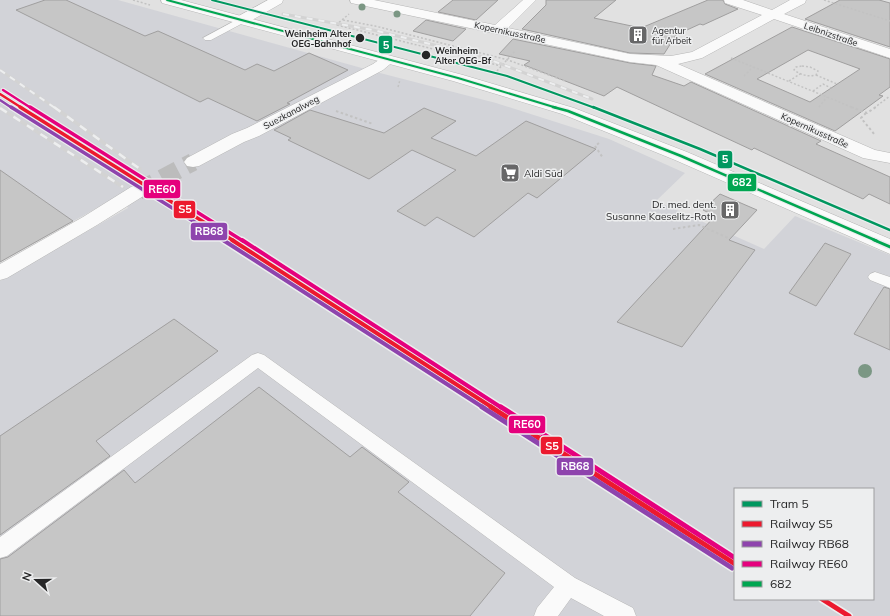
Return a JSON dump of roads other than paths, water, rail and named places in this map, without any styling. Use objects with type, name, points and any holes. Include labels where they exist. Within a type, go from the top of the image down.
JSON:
[{"type":"street","points":[[167,0],[240,21],[488,86],[568,110],[688,159],[890,247]]},
{"type":"street","points":[[240,21],[277,0]]},
{"type":"street","name":"Kopernikusstraße","points":[[358,0],[630,58],[661,62],[686,59],[697,55],[800,0]]},
{"type":"street","points":[[498,30],[530,0]]},
{"type":"street","name":"Leibnizstraße","points":[[730,0],[890,54]]},
{"type":"street","name":"Suezkanalweg","points":[[193,162],[378,67],[388,60]]},
{"type":"street","name":"Kopernikusstraße","points":[[661,62],[859,150],[869,154],[890,158]]},
{"type":"street","name":"Kopernikusstraße","points":[[859,150],[870,142],[886,143]]},
{"type":"street","points":[[0,273],[90,221],[138,191]]},
{"type":"lane","points":[[208,38],[240,21]]},
{"type":"lane","points":[[875,277],[890,283]]},
{"type":"lane","points":[[0,549],[258,359],[568,585],[625,616]]},
{"type":"lane","points":[[545,616],[568,585]]},
{"type":"tunnel","points":[[138,191],[193,162]]},
{"type":"railway","points":[[283,14],[373,30],[483,57],[592,99]]},
{"type":"railway","points":[[0,70],[55,108]]},
{"type":"railway","points":[[54,107],[140,169]]},
{"type":"railway","points":[[0,108],[123,187]]},
{"type":"tram line","name":"5","points":[[212,0],[507,76],[653,130],[890,230]]},
{"type":"rail line","name":"RE60","points":[[3,90],[173,196],[734,557]]},
{"type":"rail line","name":"S5","points":[[0,94],[170,200],[734,563]]},
{"type":"rail line","name":"RB68","points":[[0,100],[167,204],[732,568]]},
{"type":"rail line","name":"S5","points":[[824,600],[849,616]]},
{"type":"place","name":"Agentur für Arbeit","points":[[638,35]]},
{"type":"place","name":"Weinheim Alter OEG-Bahnhof","points":[[360,38]]},
{"type":"place","name":"Weinheim Alter OEG-Bf","points":[[426,55]]},
{"type":"place","name":"Aldi Süd","points":[[510,173]]},
{"type":"place","name":"Dr. med. dent. Susanne Kaeselitz-Roth","points":[[730,210]]}]
